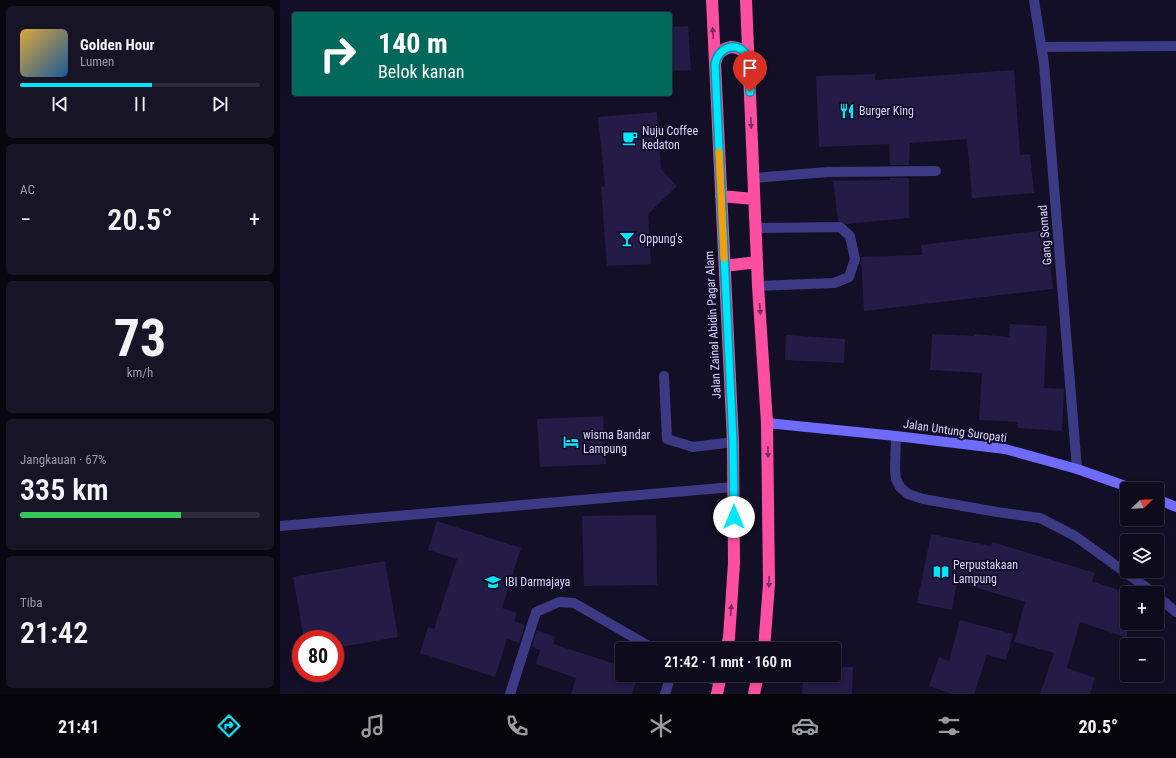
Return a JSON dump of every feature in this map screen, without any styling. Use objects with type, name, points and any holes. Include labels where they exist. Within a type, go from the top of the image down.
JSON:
[{"type":"highway","name":"Jalan Zainal Abidin Pagar Alam","points":[[712,0],[733,442],[734,563],[728,642]]},
{"type":"highway","points":[[746,0],[755,228],[767,423],[770,584],[765,642]]},
{"type":"highway","points":[[715,65],[720,51],[731,47],[742,50],[749,63]]},
{"type":"highway","points":[[721,196],[754,199]]},
{"type":"highway","points":[[725,266],[757,262]]},
{"type":"highway","points":[[754,694],[757,682]]},
{"type":"main road","name":"Jalan Untung Suropati","points":[[767,423],[1004,449],[1077,468],[1120,484]]},
{"type":"main road","points":[[1164,502],[1176,507]]},
{"type":"street","name":"Gang Somad","points":[[1034,0],[1042,47],[1077,468]]},
{"type":"street","points":[[1042,47],[1176,46]]},
{"type":"street","points":[[754,178],[828,172],[936,171]]},
{"type":"street","points":[[755,228],[840,227],[850,236],[855,260],[849,277],[834,283],[758,286]]},
{"type":"street","points":[[664,376],[667,438],[693,447],[733,442]]},
{"type":"street","points":[[896,436],[896,479],[900,487],[908,494],[931,500],[997,512],[1040,518],[1075,536],[1144,586]]},
{"type":"street","points":[[280,526],[733,487]]},
{"type":"street","points":[[510,694],[536,612],[559,602],[574,603],[642,642]]},
{"type":"street","points":[[1164,602],[1176,612]]},
{"type":"street","points":[[665,694],[669,682]]},
{"type":"building","points":[[688,26],[691,70],[672,71],[672,27]]},
{"type":"building","points":[[1014,70],[1020,155],[1030,154],[1034,193],[972,198],[967,139],[910,143],[909,165],[890,165],[889,144],[819,147],[816,76],[875,74],[875,80]]},
{"type":"building","points":[[657,112],[661,169],[677,186],[648,214],[651,264],[607,266],[601,187],[605,186],[598,117]]},
{"type":"building","points":[[890,178],[909,178],[909,218],[846,224],[838,221],[833,181],[890,180]]},
{"type":"building","points":[[1046,230],[1053,289],[864,311],[861,257],[922,255],[921,245]]},
{"type":"building","points":[[1010,324],[1047,326],[1044,388],[1064,389],[1062,431],[1018,428],[1018,422],[979,420],[982,373],[930,370],[932,334],[974,336],[974,334],[1009,337]]},
{"type":"building","points":[[786,335],[845,339],[844,363],[785,360]]},
{"type":"building","name":"wisma Bandar Lampung","points":[[603,416],[606,464],[540,467],[537,419]]},
{"type":"building","points":[[656,515],[657,585],[584,586],[582,516]]},
{"type":"building","points":[[437,521],[521,548],[502,608],[517,613],[514,621],[525,625],[519,643],[507,639],[495,677],[420,653],[428,627],[434,629],[457,559],[428,550]]},
{"type":"building","points":[[931,534],[991,546],[992,542],[1095,573],[1092,581],[1120,591],[1120,630],[1127,630],[1127,638],[1080,622],[1067,668],[1095,678],[1090,694],[1040,694],[1054,653],[1014,642],[1025,602],[957,582],[952,610],[917,603]]},
{"type":"building","points":[[385,561],[398,637],[344,646],[344,630],[302,630],[293,577]]},
{"type":"building","points":[[960,620],[1013,634],[1006,660],[987,655],[974,694],[952,694],[929,686],[939,657],[949,661]]},
{"type":"building","points":[[537,630],[555,637],[553,644],[615,664],[615,682],[636,682],[632,694],[571,694],[576,678],[536,664],[540,650],[532,647]]},
{"type":"building","points":[[841,667],[853,667],[852,694],[802,694],[803,682],[841,682]]},
{"type":"slow traffic","points":[[719,152],[724,258]]},
{"type":"place","name":"Burger King","points":[[847,111]]},
{"type":"place","name":"Nuju Coffee kedaton","points":[[630,138]]},
{"type":"place","name":"Oppung's","points":[[627,239]]},
{"type":"place","name":"wisma Bandar Lampung","points":[[571,442]]},
{"type":"place","name":"Perpustakaan Lampung","points":[[941,572]]},
{"type":"place","name":"IBI Darmajaya","points":[[493,582]]},
{"type":"route","points":[[734,517],[733,442],[715,65],[720,51],[728,47],[734,47],[742,50],[746,54],[749,63],[750,92]]}]
